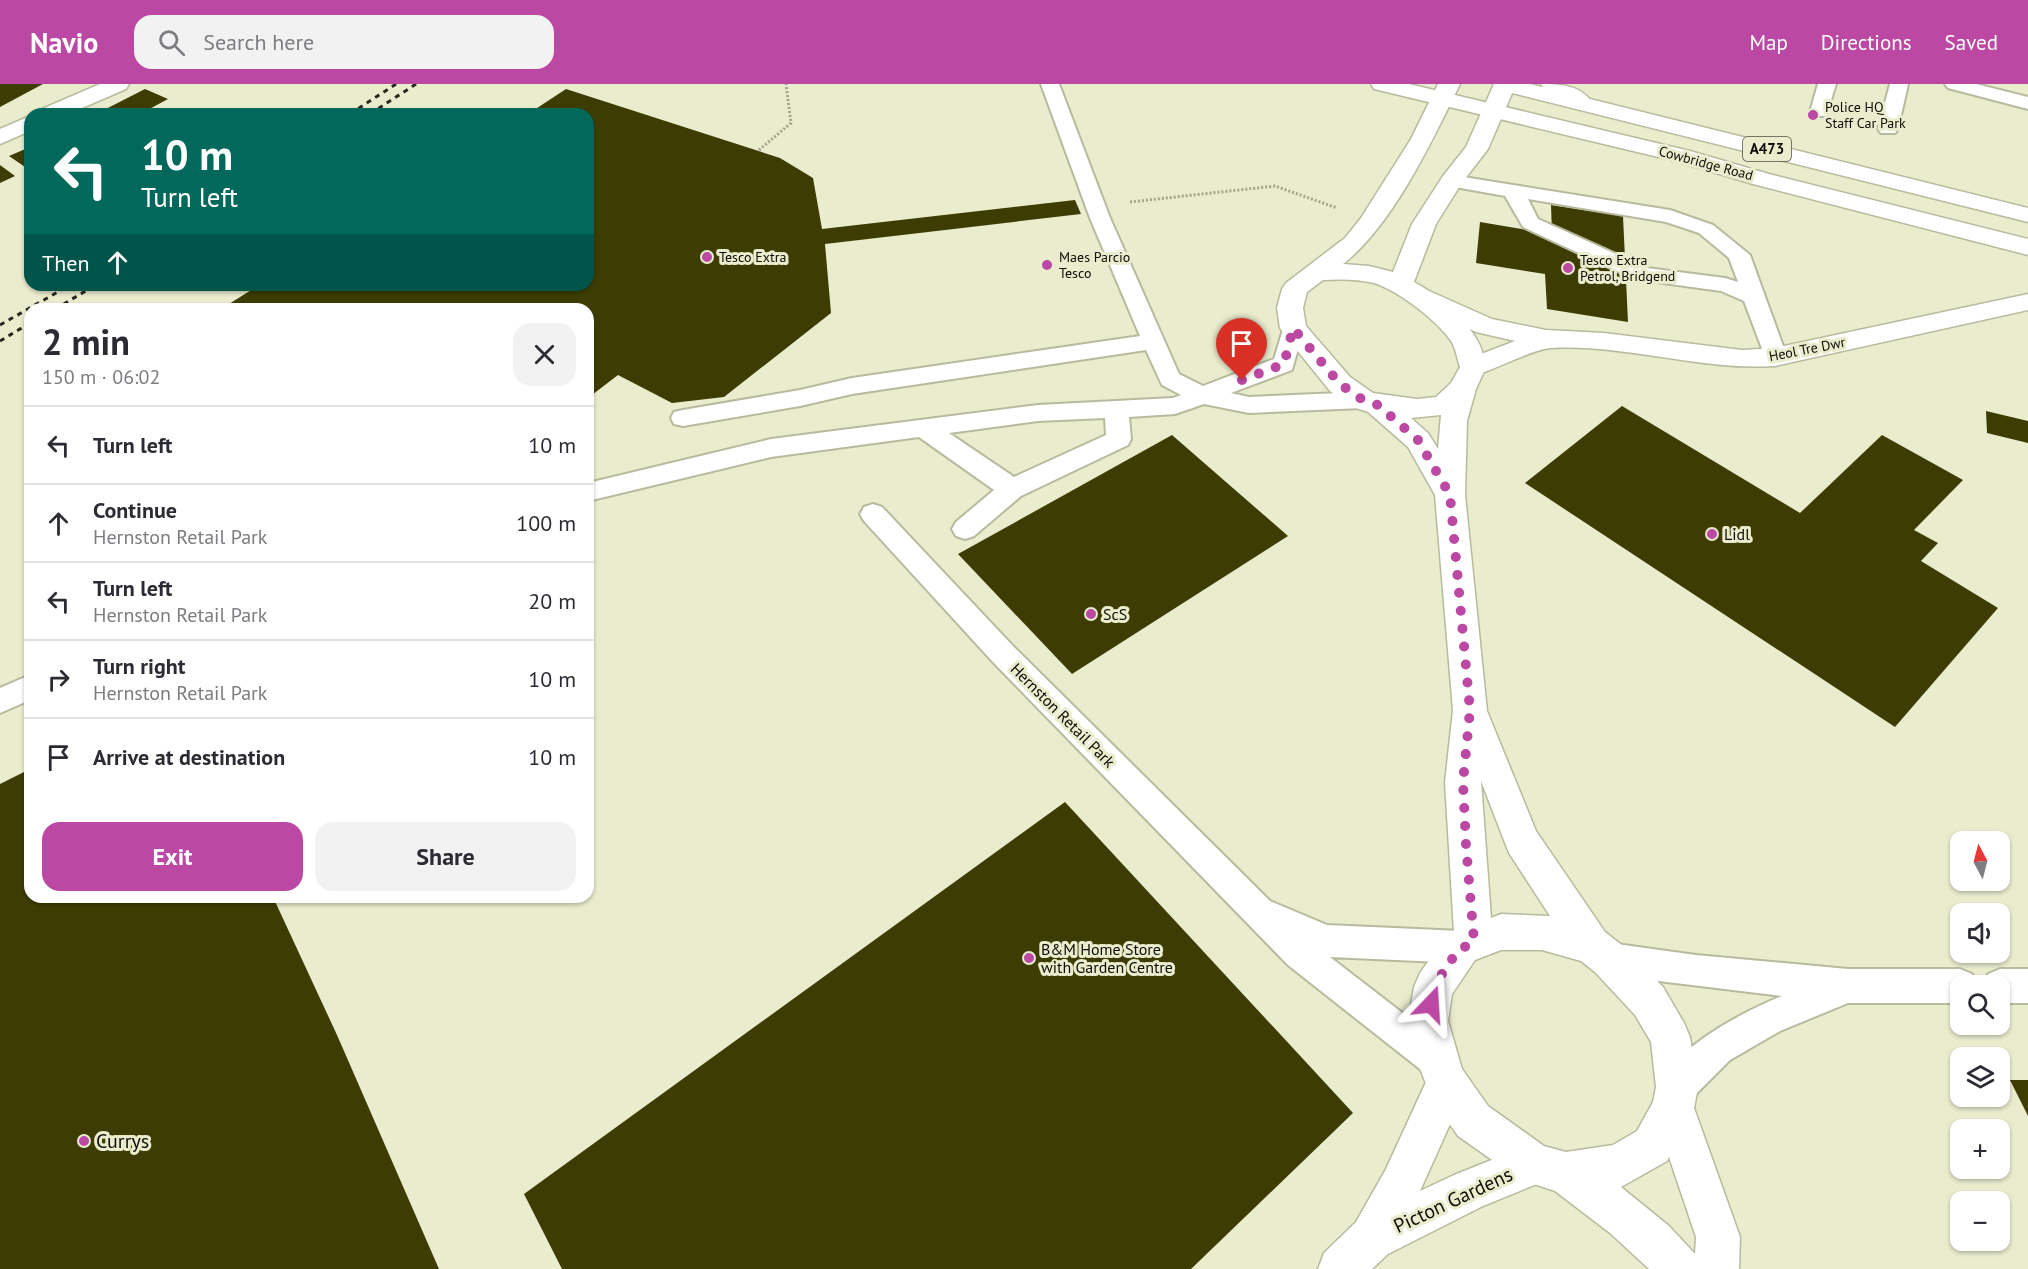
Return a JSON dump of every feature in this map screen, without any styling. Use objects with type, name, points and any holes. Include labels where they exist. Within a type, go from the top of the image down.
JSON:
[{"type":"street","points":[[64,108],[118,84]]},
{"type":"street","name":"Cowbridge Road","points":[[1382,84],[1445,91],[1494,110],[2028,247]]},
{"type":"street","points":[[1411,289],[1424,224],[1451,181],[1477,149],[1504,84]]},
{"type":"street","name":"Cowbridge Road","points":[[1504,84],[2028,215]]},
{"type":"street","points":[[1552,84],[1581,102]]},
{"type":"street","points":[[1445,91],[1422,139],[1371,221],[1354,243],[1295,289],[1290,308],[1293,328],[1340,384],[1371,403],[1418,440],[1450,495]]},
{"type":"street","points":[[0,136],[24,126]]},
{"type":"street","points":[[1317,272],[1366,273],[1411,289],[1464,339],[1468,378],[1453,421],[1450,495],[1470,710],[1463,782],[1468,944]]},
{"type":"street","name":"Heol Tre Dwr","points":[[1411,289],[1485,326],[1546,339],[1604,342],[1731,358],[1775,357],[2028,302]]},
{"type":"street","name":"Heol Tre Dwr","points":[[1468,378],[1546,339]]},
{"type":"street","points":[[1371,403],[1417,409],[1444,405],[1468,378]]},
{"type":"street","points":[[1470,710],[1522,841],[1600,952],[1649,1000],[1670,1037],[1675,1097],[1718,1237],[1717,1269]]},
{"type":"street","name":"Hernston Retail Park","points":[[1600,952],[1542,932],[1501,932],[1468,944],[1434,987],[1428,1021],[1442,1072],[1473,1121],[1631,1220],[1660,1246],[1679,1269]]},
{"type":"street","name":"Picton Gardens","points":[[1340,1269],[1372,1238],[1401,1184],[1442,1072]]},
{"type":"street","points":[[1550,1168],[1619,1166],[1652,1146],[1675,1097]]},
{"type":"street","name":"Picton Gardens","points":[[1372,1238],[1469,1190],[1550,1168]]},
{"type":"lane","points":[[1050,84],[1096,206],[1152,342],[1170,379],[1200,395],[1249,405],[1371,403]]},
{"type":"lane","points":[[1819,112],[1827,84]]},
{"type":"lane","points":[[1888,129],[1899,84]]},
{"type":"lane","points":[[1954,84],[2028,103]]},
{"type":"lane","points":[[1451,181],[1670,216],[1706,229],[1739,255],[1775,357]]},
{"type":"lane","points":[[1513,191],[1530,223],[1642,274],[1725,285],[1754,297]]},
{"type":"lane","points":[[594,491],[771,448],[1038,413],[1175,406],[1284,364],[1293,328]]},
{"type":"lane","points":[[683,418],[800,398],[852,386],[1152,342]]},
{"type":"lane","points":[[965,529],[1012,489],[1119,439],[1116,410]]},
{"type":"lane","points":[[922,427],[1012,489]]},
{"type":"lane","name":"Hernston Retail Park","points":[[873,514],[1002,654],[1300,954],[1442,1072]]},
{"type":"lane","points":[[0,700],[24,690]]},
{"type":"lane","name":"Hernston Retail Park","points":[[1258,910],[1326,941],[1468,944]]},
{"type":"lane","points":[[1600,952],[1696,971],[1848,986],[1950,986]]},
{"type":"lane","points":[[1675,1097],[1718,1048],[1768,1019],[1848,986]]},
{"type":"lane","points":[[2010,986],[2028,986]]},
{"type":"path","points":[[759,150],[791,123],[786,84]]},
{"type":"path","points":[[1096,206],[1275,186],[1290,189],[1371,221]]},
{"type":"building","points":[[0,84],[43,84],[0,107]]},
{"type":"building","points":[[145,89],[168,99],[151,108],[108,108]]},
{"type":"building","name":"Tesco Extra","points":[[566,89],[780,158],[813,178],[822,229],[1075,200],[1081,214],[825,244],[831,313],[724,397],[672,403],[618,375],[594,393],[594,303],[230,303],[250,291],[594,291],[594,108],[537,108]]},
{"type":"building","points":[[24,150],[24,166],[9,156]]},
{"type":"building","points":[[0,165],[15,176],[0,183]]},
{"type":"building","name":"Tesco Extra Petrol, Bridgend","points":[[1551,205],[1623,216],[1628,322],[1547,309],[1545,274],[1476,263],[1480,222],[1552,234]]},
{"type":"building","points":[[1622,406],[1800,513],[1882,435],[1963,480],[1914,530],[1938,543],[1921,561],[1998,608],[1895,727],[1525,483]]},
{"type":"building","points":[[1986,411],[2028,421],[2028,443],[1987,433]]},
{"type":"building","name":"ScS","points":[[1172,435],[1288,536],[1072,674],[958,554]]},
{"type":"building","points":[[24,772],[24,903],[276,903],[337,1035],[439,1269],[0,1269],[0,784]]},
{"type":"building","name":"B&M Home Store with Garden Centre","points":[[1065,802],[1353,1113],[1191,1269],[562,1269],[524,1194]]},
{"type":"building","points":[[2010,1080],[2028,1080],[2028,1116]]},
{"type":"railway","points":[[359,108],[396,84]]},
{"type":"railway","points":[[379,108],[416,84]]},
{"type":"railway","points":[[38,303],[60,291]]},
{"type":"railway","points":[[65,303],[86,291]]},
{"type":"railway","points":[[0,325],[24,311]]},
{"type":"railway","points":[[0,341],[24,327]]},
{"type":"place","name":"Police HQ Staff Car Park","points":[[1813,115]]},
{"type":"place","name":"Tesco Extra","points":[[707,257]]},
{"type":"place","name":"Maes Parcio Tesco","points":[[1047,265]]},
{"type":"place","name":"Tesco Extra Petrol, Bridgend","points":[[1568,268]]},
{"type":"place","name":"Lidl","points":[[1712,534]]},
{"type":"place","name":"ScS","points":[[1091,614]]},
{"type":"place","name":"B&M Home Store with Garden Centre","points":[[1029,958]]},
{"type":"place","name":"Currys","points":[[84,1141]]},
{"type":"route","points":[[1242,380],[1284,364],[1293,328],[1340,384],[1363,400],[1378,405],[1418,440],[1450,495],[1470,710],[1463,782],[1474,941],[1462,947],[1447,967],[1434,987],[1431,1004]]}]
